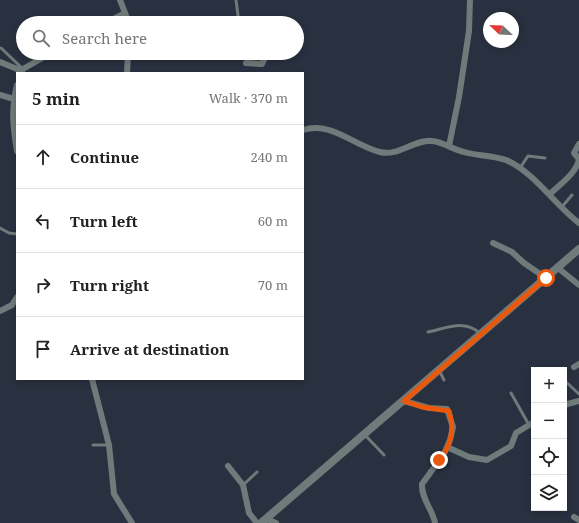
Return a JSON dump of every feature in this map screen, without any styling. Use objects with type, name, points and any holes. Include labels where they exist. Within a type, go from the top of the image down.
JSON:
[{"type":"street","points":[[120,0],[126,16]]},
{"type":"street","points":[[448,146],[459,97],[469,31],[470,0]]},
{"type":"street","points":[[119,16],[125,13]]},
{"type":"street","points":[[0,62],[22,71],[40,60]]},
{"type":"street","points":[[127,72],[128,60]]},
{"type":"street","points":[[246,63],[262,63],[264,60]]},
{"type":"street","points":[[16,90],[14,99],[13,126],[16,145]]},
{"type":"street","points":[[0,95],[14,99]]},
{"type":"street","points":[[304,130],[312,128],[333,131],[367,148],[388,154],[431,141],[466,153],[506,160],[550,194],[561,208],[579,224]]},
{"type":"street","points":[[550,194],[572,173],[578,163],[579,159],[574,153],[579,144]]},
{"type":"street","points":[[493,243],[512,252],[524,263],[546,278]]},
{"type":"street","points":[[264,521],[579,249]]},
{"type":"street","points":[[558,268],[579,285]]},
{"type":"street","points":[[0,311],[14,305]]},
{"type":"street","points":[[92,380],[109,445],[114,494],[132,523]]},
{"type":"street","points":[[567,404],[579,400]]},
{"type":"street","points":[[404,401],[422,407],[449,411],[453,427],[447,447],[422,484],[427,504],[436,523]]},
{"type":"street","points":[[447,447],[472,458],[487,460],[510,446],[514,435],[531,424]]},
{"type":"street","points":[[228,466],[243,484],[249,513],[257,523]]},
{"type":"street","points":[[264,521],[276,523]]},
{"type":"lane","points":[[236,0],[237,16]]},
{"type":"lane","points":[[1,48],[22,71]]},
{"type":"lane","points":[[519,169],[528,156],[545,158]]},
{"type":"lane","points":[[561,208],[572,196]]},
{"type":"lane","points":[[0,228],[9,233],[16,234]]},
{"type":"lane","points":[[428,332],[452,326],[464,325],[482,334]]},
{"type":"lane","points":[[440,370],[444,380]]},
{"type":"lane","points":[[567,383],[579,394]]},
{"type":"lane","points":[[511,392],[531,424]]},
{"type":"lane","points":[[365,435],[384,455]]},
{"type":"lane","points":[[93,445],[109,445]]},
{"type":"lane","points":[[243,484],[257,472]]},
{"type":"route","points":[[439,460],[445,452],[452,433],[453,427],[449,411],[447,409],[422,407],[404,401],[546,278]]}]
